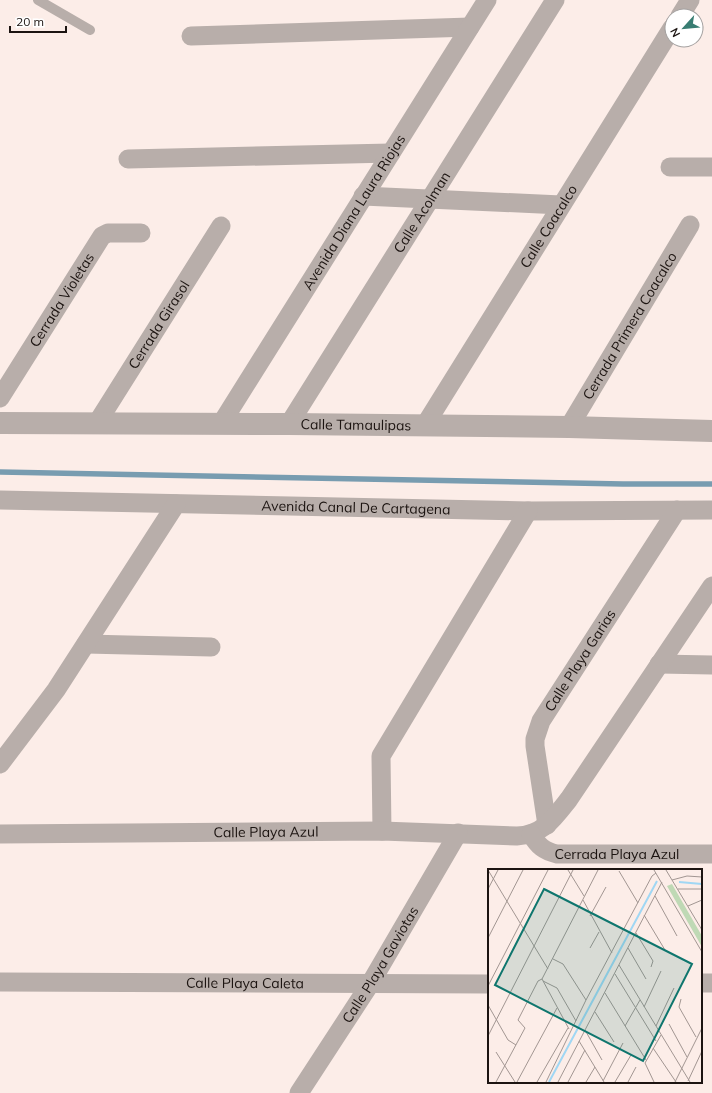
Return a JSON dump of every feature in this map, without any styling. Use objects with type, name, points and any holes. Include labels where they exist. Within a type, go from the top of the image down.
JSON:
[{"type":"street","name":"Avenida Diana Laura Riojas","points":[[221,424],[487,0]]},
{"type":"street","name":"Calle Acolman","points":[[289,424],[555,0]]},
{"type":"street","points":[[191,36],[470,27]]},
{"type":"street","name":"Calle Coacalco","points":[[425,425],[664,41]]},
{"type":"street","points":[[128,159],[391,153]]},
{"type":"street","points":[[670,167],[712,167]]},
{"type":"street","points":[[363,196],[561,205]]},
{"type":"street","name":"Cerrada Primera Coacalco","points":[[569,427],[690,225]]},
{"type":"street","name":"Cerrada Girasol","points":[[97,424],[220,226]]},
{"type":"street","name":"Cerrada Violetas","points":[[0,398],[99,239],[108,233],[141,233]]},
{"type":"street","name":"Calle Tamaulipas","points":[[0,423],[711,428]]},
{"type":"street","name":"Avenida Canal De Cartagena","points":[[0,500],[528,511],[712,510]]},
{"type":"street","points":[[0,764],[8,741],[56,690],[176,504]]},
{"type":"street","name":"Calle Playa Garias","points":[[539,830],[535,739],[541,721],[677,510]]},
{"type":"street","points":[[382,831],[381,756],[528,511]]},
{"type":"street","points":[[539,830],[569,799],[712,586]]},
{"type":"street","points":[[86,644],[211,647]]},
{"type":"street","points":[[659,664],[712,665]]},
{"type":"street","name":"Calle Playa Azul","points":[[0,834],[382,831],[517,836],[539,830]]},
{"type":"street","name":"Cerrada Playa Azul","points":[[539,830],[541,848],[547,852],[557,854],[712,854]]},
{"type":"street","name":"Calle Playa Gaviotas","points":[[299,1093],[370,984],[458,833]]},
{"type":"street","name":"Calle Playa Caleta","points":[[0,982],[488,984]]},
{"type":"lane","points":[[38,0],[90,30]]},
{"type":"waterway","points":[[0,472],[623,484],[712,484]]}]
